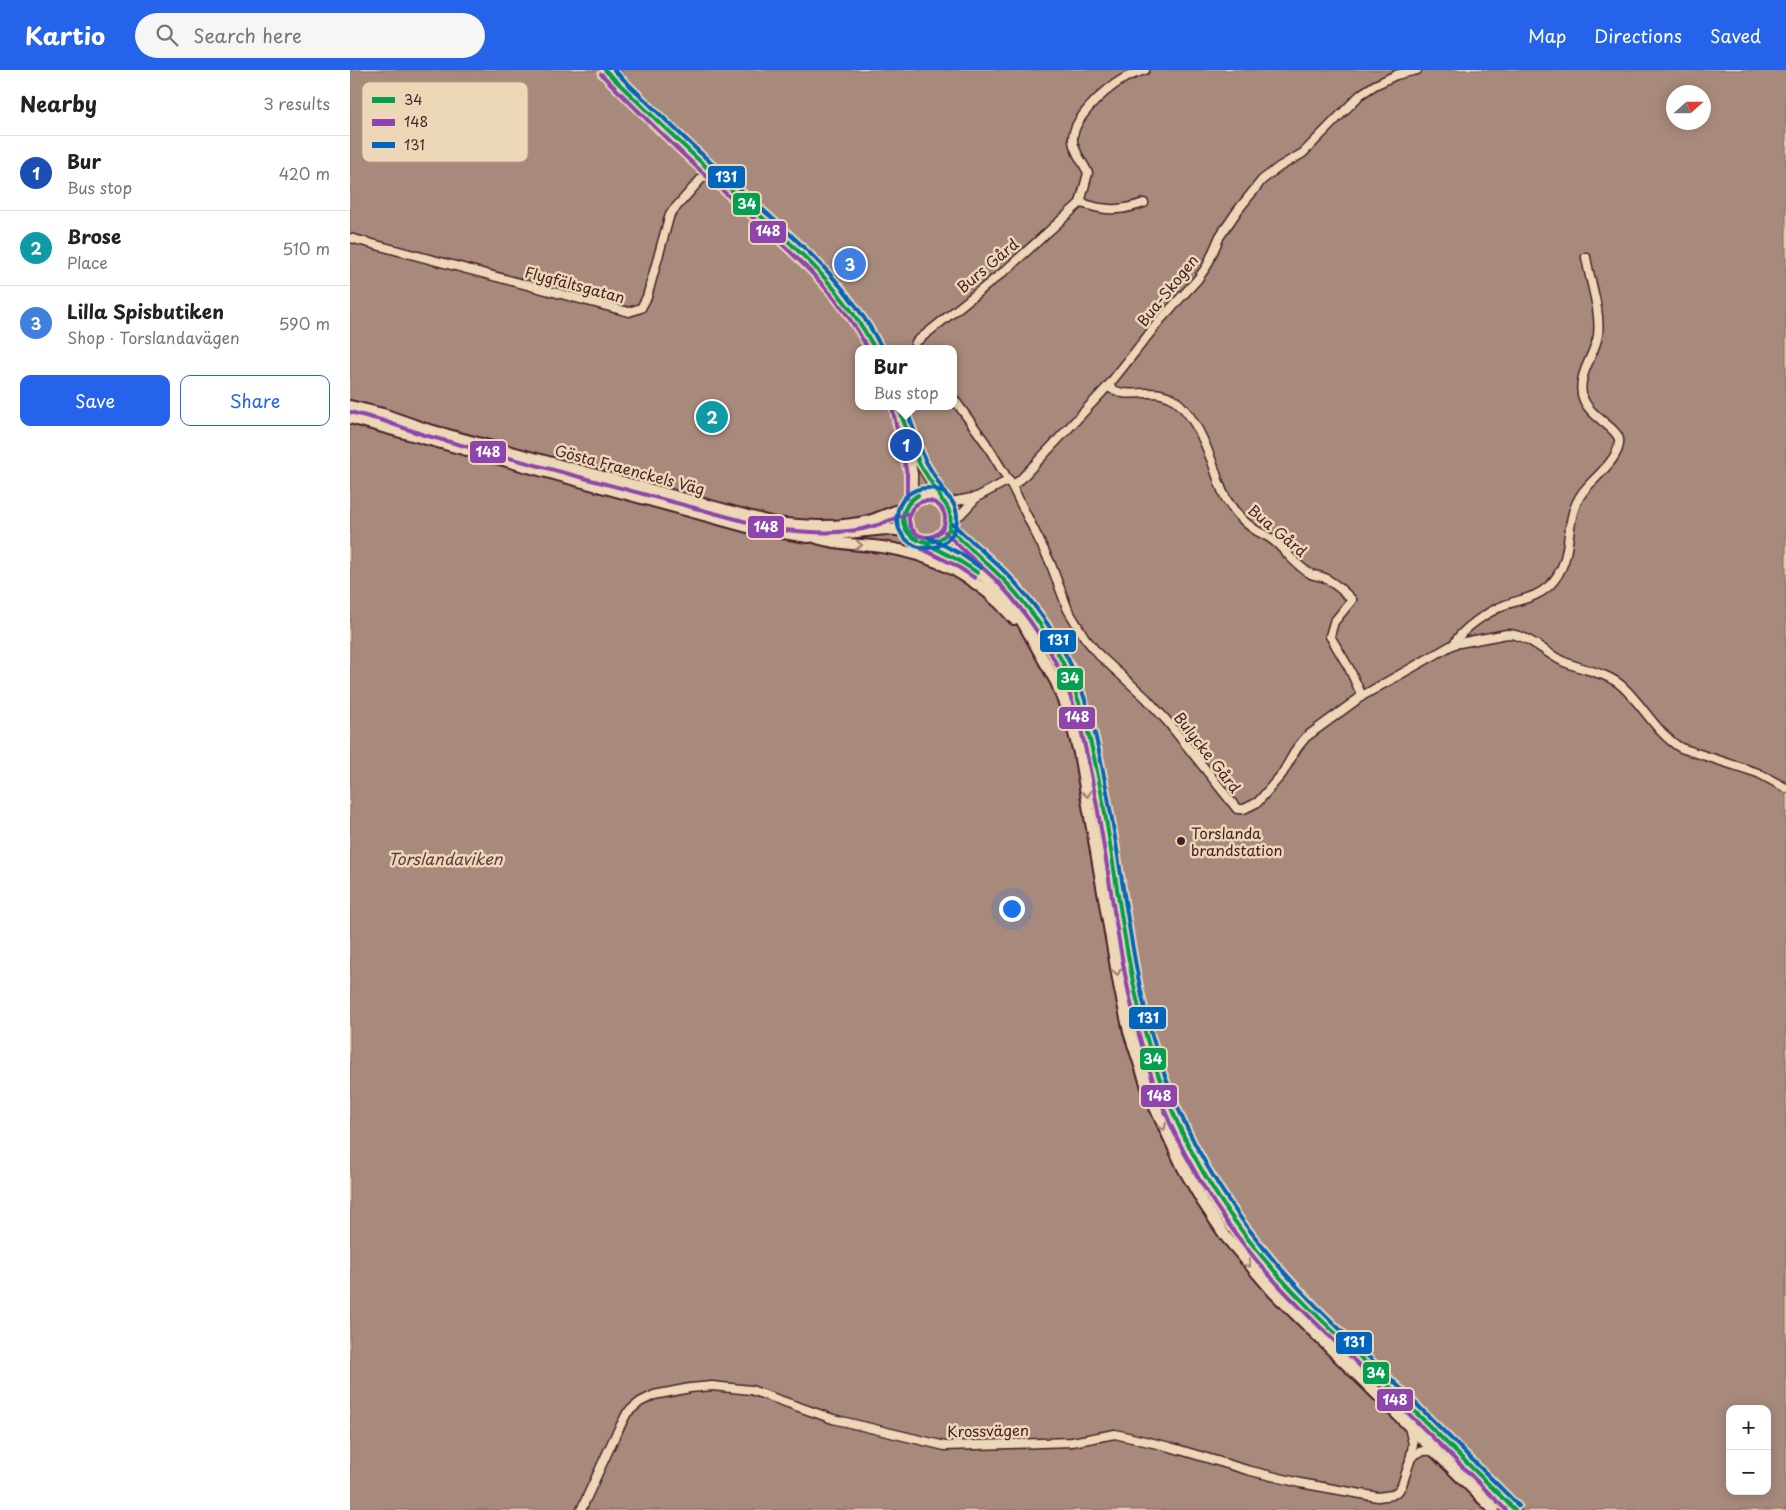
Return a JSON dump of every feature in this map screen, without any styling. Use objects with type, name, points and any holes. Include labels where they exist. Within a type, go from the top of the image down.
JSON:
[{"type":"main road","name":"Gösta Fraenckels Väg","points":[[350,406],[383,414],[426,429],[774,523],[809,527],[844,525],[871,520],[905,508]]},
{"type":"main road","name":"Gösta Fraenckels Väg","points":[[350,418],[751,528],[794,536],[813,537],[886,529],[906,531]]},
{"type":"main road","points":[[925,542],[939,539],[950,524],[950,511],[943,501],[929,494],[913,498],[905,508],[903,520],[906,531],[914,539],[925,542],[971,567],[990,582],[1011,604],[1024,623],[1056,682],[1074,731],[1084,779],[1124,1010],[1144,1080],[1167,1136],[1202,1201],[1243,1258],[1283,1303],[1494,1510]]},
{"type":"main road","points":[[950,524],[998,574],[1031,613],[1056,651],[1080,703],[1094,755],[1111,841],[1133,981],[1144,1029],[1156,1069],[1178,1124],[1202,1172],[1240,1230],[1289,1287],[1515,1510]]},
{"type":"main road","name":"Gösta Fraenckels Väg","points":[[813,537],[834,543],[905,551],[945,565],[973,581],[1002,605],[1029,635]]},
{"type":"street","points":[[605,70],[633,99],[643,106]]},
{"type":"street","points":[[613,70],[643,106],[671,135],[799,250],[831,282],[853,310],[873,345]]},
{"type":"street","points":[[1144,204],[1116,210],[1080,203],[1088,173],[1073,140],[1074,130],[1079,120],[1091,107],[1125,78],[1145,70]]},
{"type":"street","name":"Bua-Skogen","points":[[978,497],[1020,480],[1108,386],[1161,319],[1197,280],[1207,266],[1220,236],[1262,180],[1279,167],[1303,153],[1361,94],[1396,75],[1417,70]]},
{"type":"street","name":"Flygfältsgatan","points":[[350,238],[630,312],[641,308],[647,297],[670,214],[710,170]]},
{"type":"street","name":"Burs Gård","points":[[915,345],[916,342],[1007,269],[1080,203]]},
{"type":"street","name":"Bulycke Gård","points":[[1454,644],[1469,627],[1491,612],[1536,596],[1554,581],[1568,550],[1570,520],[1577,498],[1608,466],[1620,442],[1618,435],[1591,410],[1582,392],[1582,384],[1597,341],[1598,329],[1586,256]]},
{"type":"street","name":"Bua Gård","points":[[1108,386],[1123,394],[1150,392],[1162,394],[1174,399],[1182,406],[1206,445],[1223,493],[1241,519],[1253,529],[1265,534],[1300,566],[1311,574],[1324,577],[1352,600],[1334,622],[1330,636],[1349,668],[1362,696]]},
{"type":"street","points":[[957,402],[1011,483]]},
{"type":"street","points":[[899,410],[913,473],[913,498]]},
{"type":"street","points":[[902,419],[923,469],[943,501],[978,497]]},
{"type":"street","name":"Bulycke Gård","points":[[1011,483],[1050,562],[1068,610],[1085,638],[1098,655],[1136,689],[1167,721],[1237,809],[1244,809],[1258,802],[1282,774],[1296,748],[1306,737],[1362,696],[1454,644],[1507,634],[1523,637],[1562,660],[1607,677],[1622,686],[1671,742],[1676,745],[1688,751],[1758,773],[1786,788]]},
{"type":"street","points":[[950,524],[978,497]]},
{"type":"street","name":"Krossvägen","points":[[581,1510],[614,1436],[627,1413],[640,1402],[654,1395],[690,1388],[712,1386],[751,1390],[833,1419],[945,1446],[1072,1442],[1115,1434],[1274,1476],[1378,1497],[1389,1496],[1399,1490],[1410,1459],[1413,1440],[1409,1427]]},
{"type":"street","points":[[1410,1459],[1421,1451],[1435,1452]]},
{"type":"water","name":"Torslandaviken","points":[[350,70],[1786,70],[1786,1510],[350,1510]]},
{"type":"transit line","name":"34","points":[[605,70],[808,261],[845,302],[861,324],[873,345]]},
{"type":"transit line","name":"131","points":[[614,70],[795,239],[833,277],[850,298],[880,345]]},
{"type":"transit line","name":"148","points":[[601,74],[691,162],[802,263],[838,303],[866,345]]},
{"type":"transit line","name":"148","points":[[893,410],[907,474],[907,498]]},
{"type":"transit line","name":"34","points":[[899,410],[919,463],[941,498]]},
{"type":"transit line","name":"131","points":[[906,410],[925,460],[946,495]]},
{"type":"transit line","name":"148","points":[[350,412],[381,420],[424,435],[773,529],[824,532],[849,531],[874,526],[907,514]]},
{"type":"transit line","name":"131","points":[[921,488],[933,488],[944,493],[952,501],[957,512],[957,518],[955,530],[944,543],[933,548],[921,548],[910,543],[902,535],[897,524],[897,512],[902,501],[910,493],[921,488]]},
{"type":"transit line","name":"34","points":[[918,495],[907,505],[903,518],[906,530],[918,540]]},
{"type":"transit line","name":"34","points":[[918,495],[907,506],[903,518],[911,535],[918,540]]},
{"type":"transit line","name":"34","points":[[922,541],[931,542],[939,540],[948,530],[950,515],[942,500]]},
{"type":"transit line","name":"148","points":[[927,501],[939,507],[945,519],[939,531],[927,537],[915,531],[909,519],[915,507],[927,501]]},
{"type":"transit line","name":"131","points":[[953,524],[1005,572],[1031,602],[1061,645],[1075,674],[1094,728],[1116,841],[1141,992],[1150,1029],[1175,1101],[1198,1150],[1226,1197],[1258,1241],[1293,1282],[1519,1506]]},
{"type":"transit line","name":"34","points":[[949,528],[1008,584],[1036,618],[1054,646],[1072,683],[1085,722],[1095,762],[1128,953],[1144,1028],[1168,1101],[1205,1175],[1253,1245],[1289,1287],[1515,1510]]},
{"type":"transit line","name":"148","points":[[945,532],[996,580],[1018,605],[1049,650],[1067,687],[1080,725],[1089,765],[1121,956],[1138,1030],[1161,1102],[1172,1128],[1199,1179],[1230,1227],[1285,1292],[1506,1510]]},
{"type":"transit line","name":"131","points":[[928,537],[961,554],[981,568]]},
{"type":"transit line","name":"34","points":[[925,543],[978,573]]},
{"type":"transit line","name":"148","points":[[922,549],[955,565],[975,578]]},
{"type":"place","name":"Lilla Spisbutiken","points":[[850,264]]},
{"type":"place","name":"Brose","points":[[712,417]]},
{"type":"place","name":"Bur","points":[[906,445]]},
{"type":"place","name":"Torslanda brandstation","points":[[1181,841]]}]
